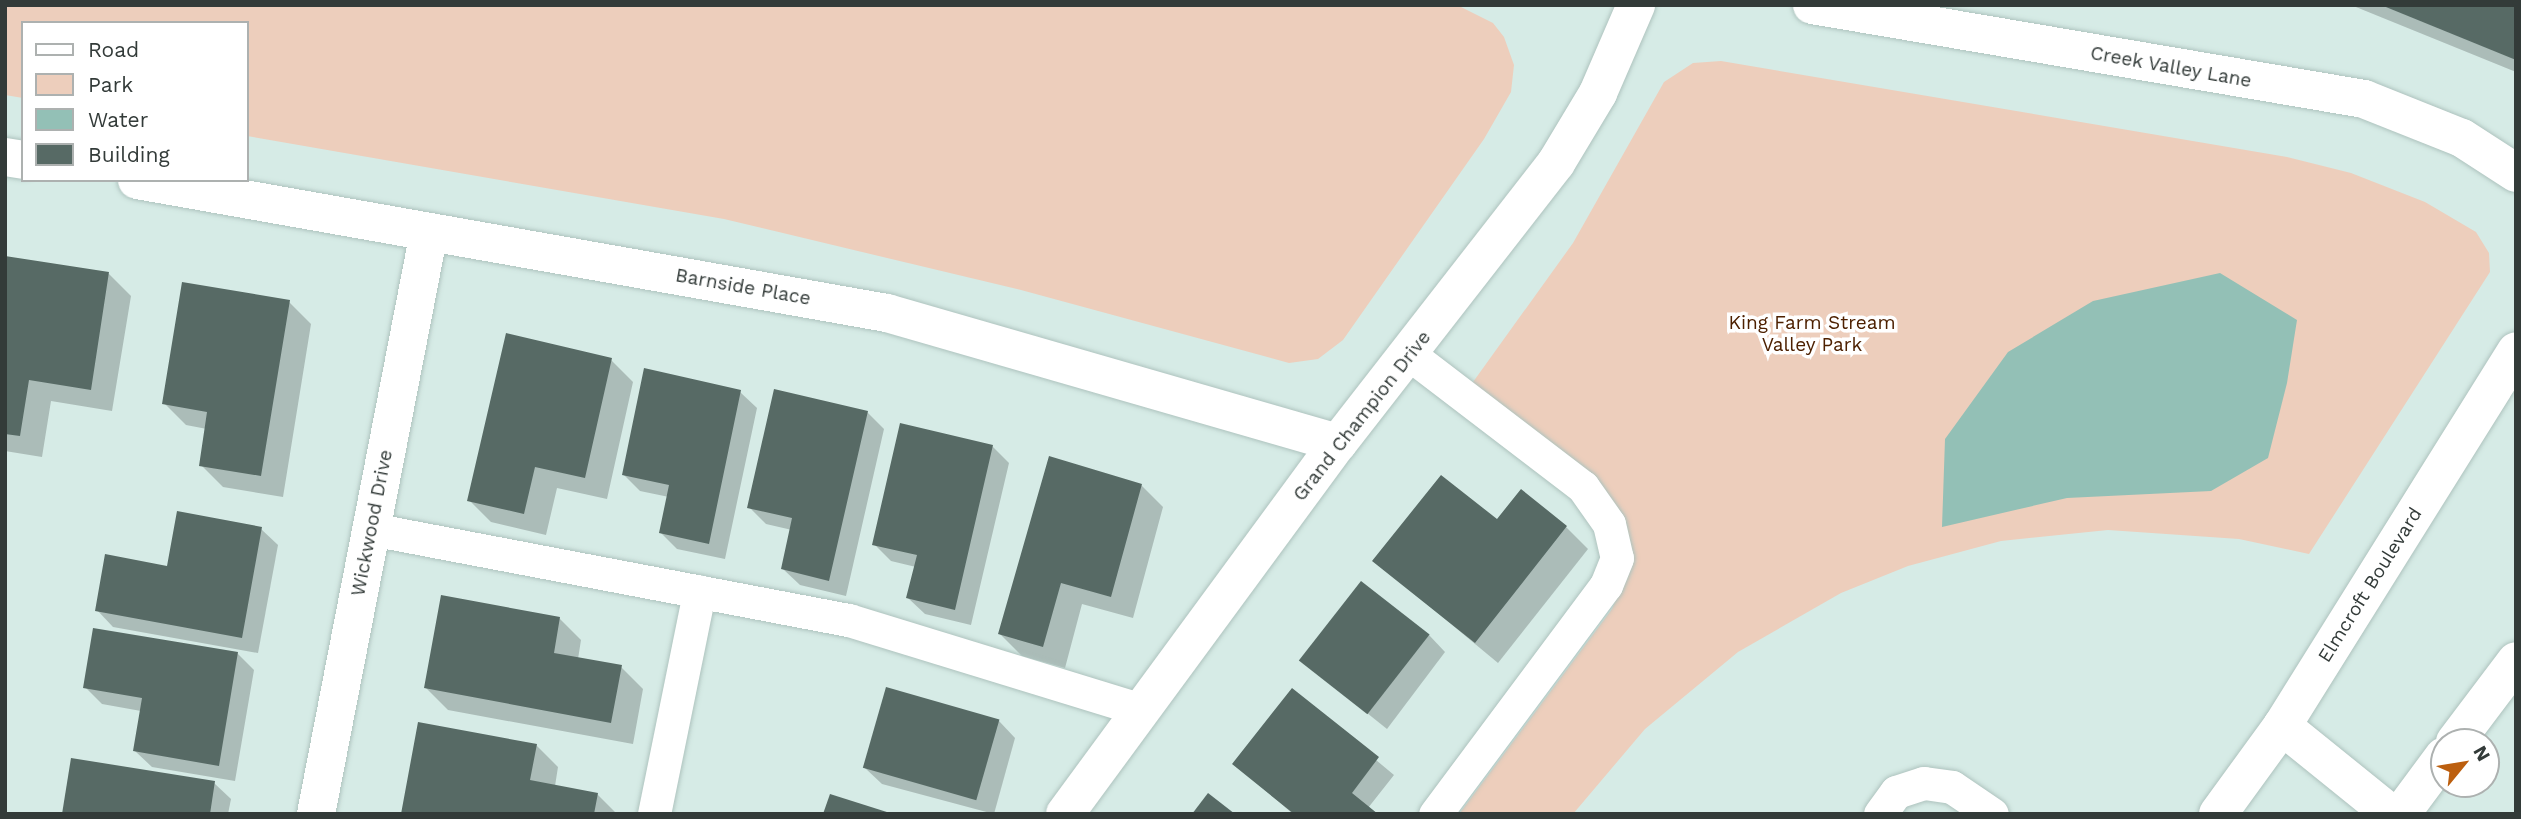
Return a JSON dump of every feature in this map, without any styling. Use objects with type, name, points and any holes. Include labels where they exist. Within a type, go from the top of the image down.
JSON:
[{"type":"street","name":"Grand Champion Drive","points":[[1065,814],[1338,443],[1556,163],[1598,93],[1636,5]]},
{"type":"street","name":"Creek Valley Lane","points":[[1812,5],[2364,99],[2462,138],[2516,173]]},
{"type":"street","name":"Barnside Place","points":[[148,182],[887,313],[1338,443]]},
{"type":"street","name":"Wickwood Drive","points":[[316,814],[429,232]]},
{"type":"street","name":"Elmcroft Boulevard","points":[[2218,814],[2282,726],[2516,351]]},
{"type":"street","points":[[2466,728],[2516,661]]},
{"type":"street","points":[[2282,726],[2391,814]]},
{"type":"street","points":[[2401,814],[2430,775]]},
{"type":"lane","points":[[1409,354],[1583,487],[1609,524],[1617,558],[1606,585],[1436,814]]},
{"type":"lane","points":[[371,529],[849,620],[960,658],[1141,710]]},
{"type":"lane","points":[[654,814],[699,592]]},
{"type":"lane","points":[[1880,814],[1896,792],[1924,783],[1952,787],[1992,814]]},
{"type":"green space","points":[[5,5],[1457,5],[1493,23],[1504,37],[1514,65],[1511,92],[1484,139],[1343,340],[1318,359],[1289,363],[1021,290],[724,219],[248,136],[248,21],[21,21],[21,98],[5,95]]},
{"type":"green space","name":"King Farm Stream Valley Park","points":[[1721,61],[2287,157],[2351,173],[2425,202],[2476,232],[2489,253],[2490,272],[2309,554],[2239,539],[2108,530],[2001,541],[1908,566],[1841,593],[1738,652],[1645,729],[1573,814],[1459,814],[1612,609],[1629,567],[1629,542],[1468,389],[1573,243],[1664,82],[1693,63]]},
{"type":"water","points":[[2220,273],[2297,320],[2287,383],[2268,458],[2211,491],[2067,498],[1942,527],[1945,439],[2008,352],[2093,301]]},
{"type":"building","points":[[2381,5],[2516,5],[2516,60]]},
{"type":"building","points":[[5,256],[109,272],[91,390],[29,380],[20,436],[5,434]]},
{"type":"building","points":[[182,282],[290,300],[261,476],[199,466],[207,412],[162,404]]},
{"type":"building","points":[[506,333],[612,358],[585,478],[535,467],[524,514],[467,501]]},
{"type":"building","points":[[644,368],[741,390],[709,544],[659,533],[669,485],[622,475]]},
{"type":"building","points":[[774,389],[868,411],[829,581],[781,569],[792,518],[747,508]]},
{"type":"building","points":[[900,423],[993,445],[955,610],[906,598],[917,555],[872,545]]},
{"type":"building","points":[[1049,456],[1142,484],[1111,597],[1061,583],[1043,647],[998,634]]},
{"type":"building","points":[[1441,475],[1497,519],[1521,489],[1567,526],[1475,643],[1372,561]]},
{"type":"building","points":[[177,511],[262,527],[242,638],[95,611],[105,554],[167,566]]},
{"type":"building","points":[[1361,581],[1430,635],[1367,714],[1299,661]]},
{"type":"building","points":[[441,595],[560,617],[554,653],[622,665],[611,723],[424,688]]},
{"type":"building","points":[[93,628],[238,652],[219,766],[133,751],[142,698],[83,688]]},
{"type":"building","points":[[886,687],[999,720],[976,800],[863,768]]},
{"type":"building","points":[[1292,688],[1379,757],[1352,793],[1378,814],[1294,814],[1232,764]]},
{"type":"building","points":[[418,722],[537,744],[530,780],[598,793],[594,814],[401,814]]},
{"type":"building","points":[[71,758],[215,781],[210,814],[62,814]]},
{"type":"building","points":[[1208,793],[1235,814],[1192,814]]},
{"type":"building","points":[[830,794],[890,813],[890,814],[823,814]]}]
